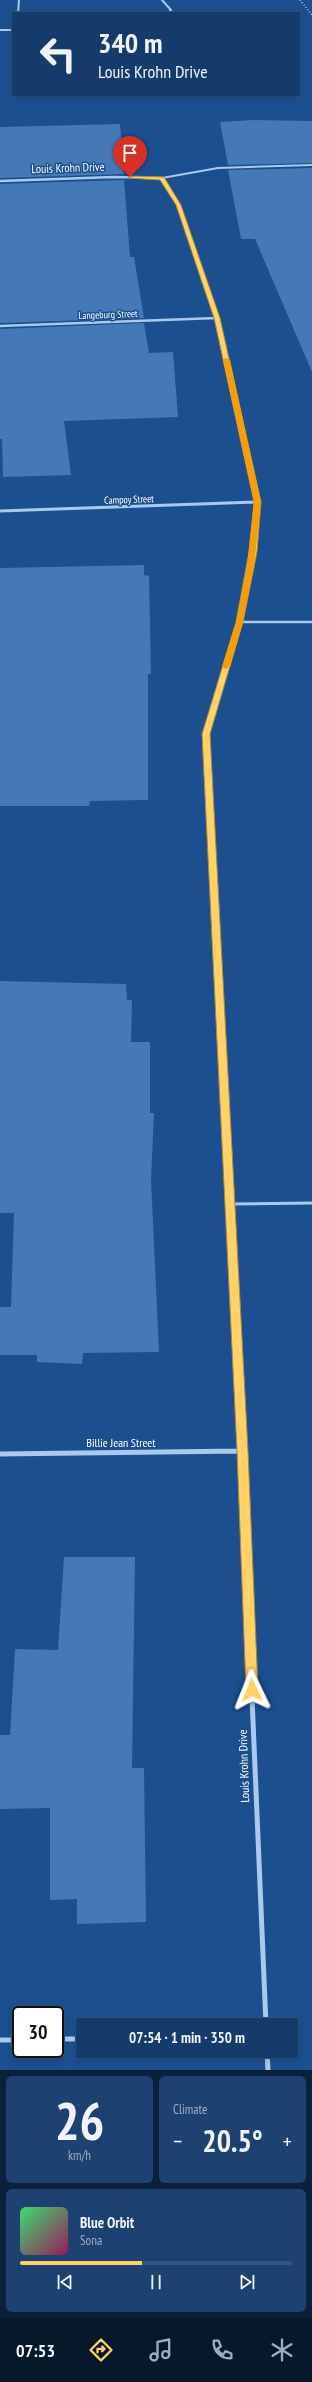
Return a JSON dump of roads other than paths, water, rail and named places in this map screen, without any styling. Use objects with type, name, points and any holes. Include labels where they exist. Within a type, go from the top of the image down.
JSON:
[{"type":"street","name":"Louis Krohn Drive","points":[[0,181],[114,177],[162,178],[179,205],[217,318],[258,502],[253,552],[239,622],[206,734],[228,1204],[242,1451],[266,2018]]},
{"type":"street","name":"Langeburg Street","points":[[0,326],[217,318]]},
{"type":"street","name":"Campoy Street","points":[[0,511],[258,502]]},
{"type":"street","name":"Billie Jean Street","points":[[0,1454],[242,1451]]},
{"type":"street","points":[[64,2039],[76,2039]]},
{"type":"street","points":[[0,2040],[12,2040]]},
{"type":"street","points":[[267,2058],[268,2070]]},
{"type":"lane","points":[[18,12],[19,0]]},
{"type":"lane","points":[[162,0],[171,10],[169,12]]},
{"type":"lane","points":[[0,30],[12,30]]},
{"type":"lane","points":[[162,178],[189,171],[217,168],[312,164]]},
{"type":"lane","points":[[239,622],[312,622]]},
{"type":"lane","points":[[228,1204],[312,1203]]}]
